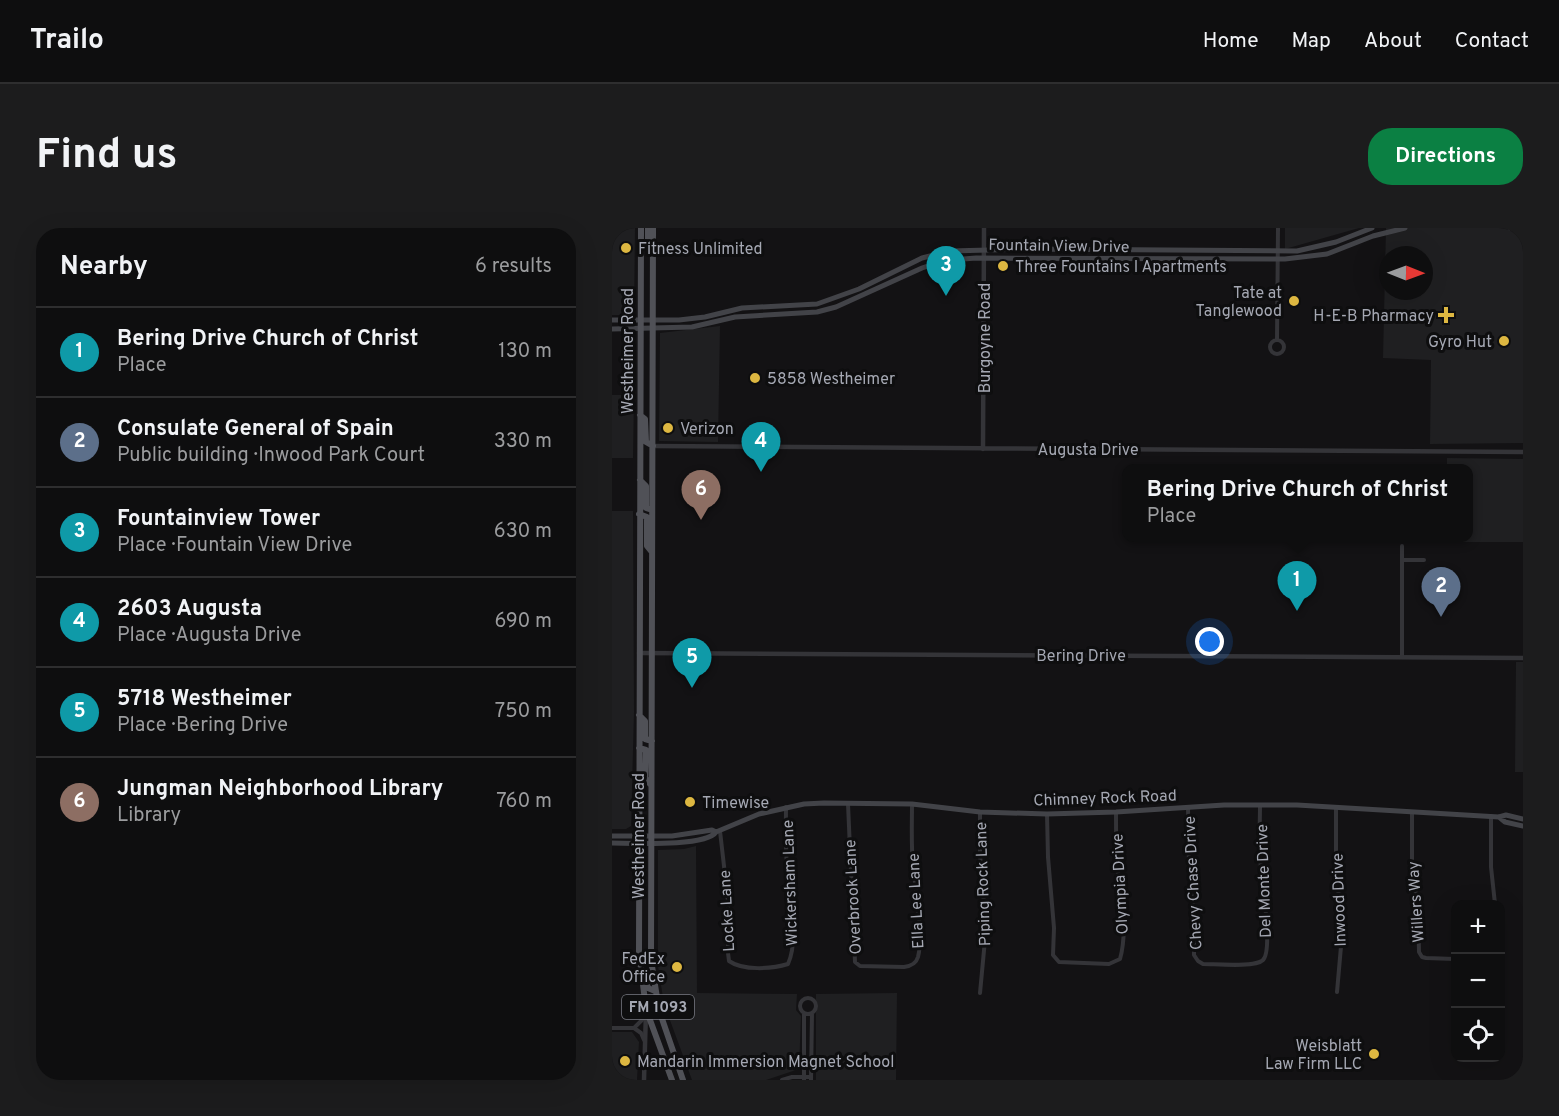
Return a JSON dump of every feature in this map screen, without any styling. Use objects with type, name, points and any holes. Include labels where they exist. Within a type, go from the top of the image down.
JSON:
[{"type":"main road","name":"Westheimer Road","points":[[641,228],[640,966],[646,1009],[672,1080]]},
{"type":"main road","points":[[648,228],[648,247],[653,257]]},
{"type":"main road","name":"Westheimer Road","points":[[653,228],[652,653],[654,744],[650,835],[651,960],[661,1019],[683,1080]]},
{"type":"main road","name":"Fountain View Drive","points":[[612,320],[705,317],[734,309],[758,306],[817,304],[859,289],[922,258],[950,251],[1309,250],[1372,228]]},
{"type":"main road","name":"Fountain View Drive","points":[[612,328],[692,327],[735,317],[808,313],[836,307],[936,263],[984,258],[1278,260],[1315,256],[1405,228]]},
{"type":"main road","points":[[1510,228],[1523,228]]},
{"type":"main road","points":[[1354,236],[1357,242]]},
{"type":"main road","points":[[1056,250],[1056,258]]},
{"type":"main road","points":[[1106,250],[1106,258]]},
{"type":"main road","points":[[1156,251],[1156,259]]},
{"type":"main road","points":[[1206,251],[1206,259]]},
{"type":"main road","points":[[900,267],[904,276]]},
{"type":"main road","points":[[807,305],[808,313]]},
{"type":"main road","points":[[734,309],[735,317]]},
{"type":"main road","points":[[725,312],[727,319]]},
{"type":"main road","points":[[640,415],[645,419],[646,442],[653,446]]},
{"type":"main road","points":[[640,480],[646,486],[646,508],[652,510]]},
{"type":"main road","points":[[639,514],[647,518],[647,546],[652,551]]},
{"type":"main road","points":[[639,715],[645,721],[645,739],[654,744]]},
{"type":"main road","points":[[639,748],[646,750],[645,778],[651,786]]},
{"type":"main road","name":"Chimney Rock Road","points":[[612,836],[639,839],[650,843],[689,838],[712,830],[718,831],[759,814],[786,807],[824,803],[912,804],[980,812],[1047,814],[1260,804],[1499,817],[1506,815],[1523,819]]},
{"type":"main road","name":"Chimney Rock Road","points":[[1499,817],[1505,822],[1523,826]]},
{"type":"main road","name":"Chimney Rock Road","points":[[612,843],[650,835],[689,838]]},
{"type":"main road","points":[[640,966],[648,988],[655,991]]},
{"type":"street","name":"Burgoyne Road","points":[[983,448],[984,228]]},
{"type":"street","points":[[1277,340],[1278,228]]},
{"type":"street","name":"Augusta Drive","points":[[653,446],[1523,452]]},
{"type":"street","points":[[1402,546],[1402,657]]},
{"type":"street","points":[[1402,560],[1424,560]]},
{"type":"street","name":"Bering Drive","points":[[639,653],[1523,658]]},
{"type":"street","name":"Overbrook Lane","points":[[848,804],[855,962],[860,966],[882,967]]},
{"type":"street","name":"Ella Lee Lane","points":[[882,967],[911,966],[918,955],[912,804]]},
{"type":"street","name":"Del Monte Drive","points":[[1231,964],[1257,963],[1263,960],[1265,955],[1267,926],[1260,863],[1260,804]]},
{"type":"street","name":"Wickersham Lane","points":[[759,967],[779,967],[788,964],[791,958],[793,931],[787,865],[786,807]]},
{"type":"street","name":"Chevy Chase Drive","points":[[1188,807],[1194,955],[1203,964],[1231,964]]},
{"type":"street","name":"Inwood Drive","points":[[1336,807],[1336,863],[1342,935],[1337,992]]},
{"type":"street","name":"Piping Rock Lane","points":[[980,812],[980,855],[986,929],[980,993]]},
{"type":"street","name":"Olympia Drive","points":[[1047,814],[1054,928],[1053,955],[1059,962],[1089,964],[1116,962],[1123,951],[1116,812]]},
{"type":"street","name":"Willers Way","points":[[1412,813],[1412,866],[1418,910],[1419,952],[1422,957],[1426,958],[1451,959]]},
{"type":"street","points":[[1491,816],[1491,867],[1495,900]]},
{"type":"street","name":"Locke Lane","points":[[718,831],[728,901],[729,961],[740,967],[759,967]]},
{"type":"street","points":[[782,1080],[811,1078],[812,1013],[816,1007],[815,1003],[807,998],[800,1005],[804,1013],[804,1078]]},
{"type":"street","points":[[644,1080],[646,1009]]},
{"type":"street","points":[[804,1013],[812,1013]]},
{"type":"street","points":[[634,1028],[644,1018]]},
{"type":"street","points":[[612,1028],[634,1028],[641,1033],[644,1040]]},
{"type":"shaded area","points":[[612,228],[635,228],[634,315],[612,315]]},
{"type":"shaded area","points":[[1285,228],[1359,228],[1285,249]]},
{"type":"shaded area","points":[[1386,228],[1523,228],[1523,443],[1430,444],[1431,360],[1383,358],[1384,300],[1433,300],[1433,246],[1386,246]]},
{"type":"shaded area","points":[[720,326],[718,442],[659,441],[660,333]]},
{"type":"shaded area","points":[[612,395],[634,395],[633,458],[612,458]]},
{"type":"shaded area","points":[[1447,458],[1523,459],[1523,542],[1473,542],[1473,464],[1447,464]]},
{"type":"shaded area","points":[[612,511],[633,511],[634,712],[631,826],[626,829],[612,829]]},
{"type":"shaded area","points":[[1516,662],[1523,662],[1523,772],[1515,772]]},
{"type":"shaded area","points":[[696,846],[697,993],[797,994],[796,1010],[801,1016],[799,1069],[766,1080],[692,1080],[664,1004],[658,966],[658,850]]},
{"type":"shaded area","points":[[897,993],[896,1080],[816,1080],[816,994]]},
{"type":"shaded area","name":"Mandarin Immersion Magnet School","points":[[612,1032],[632,1032],[639,1042],[637,1080],[612,1080]]},
{"type":"place","name":"Fitness Unlimited","points":[[626,248]]},
{"type":"place","name":"Three Fountains I Apartments","points":[[1003,266]]},
{"type":"place","name":"Fountainview Tower","points":[[946,296]]},
{"type":"place","name":"Tate at Tanglewood","points":[[1294,301]]},
{"type":"place","name":"H-E-B Pharmacy","points":[[1446,315]]},
{"type":"place","name":"Gyro Hut","points":[[1504,341]]},
{"type":"place","name":"5858 Westheimer","points":[[755,378]]},
{"type":"place","name":"Verizon","points":[[668,428]]},
{"type":"place","name":"2603 Augusta","points":[[761,472]]},
{"type":"place","name":"Jungman Neighborhood Library","points":[[701,520]]},
{"type":"place","name":"Bering Drive Church of Christ","points":[[1297,611]]},
{"type":"place","name":"Consulate General of Spain","points":[[1441,617]]},
{"type":"place","name":"5718 Westheimer","points":[[692,688]]},
{"type":"place","name":"Timewise","points":[[690,802]]},
{"type":"place","name":"FedEx Office","points":[[677,967]]},
{"type":"place","name":"Weisblatt Law Firm LLC","points":[[1374,1054]]},
{"type":"place","name":"Mandarin Immersion Magnet School","points":[[625,1061]]}]
